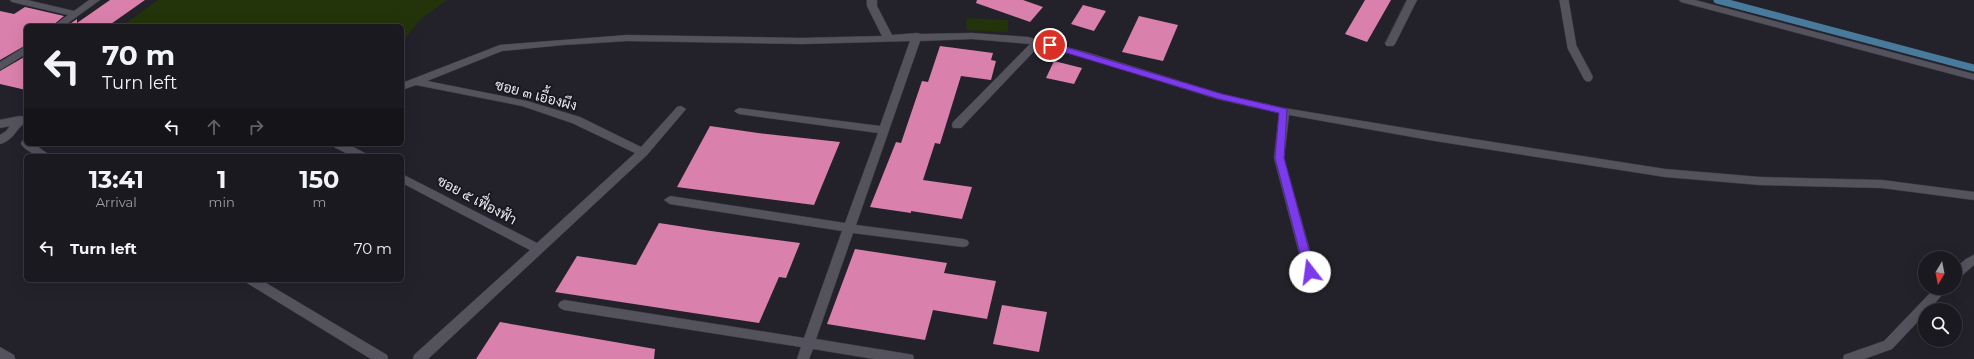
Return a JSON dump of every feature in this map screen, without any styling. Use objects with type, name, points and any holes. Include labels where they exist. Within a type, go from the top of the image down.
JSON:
[{"type":"street","points":[[15,0],[76,14]]},
{"type":"street","points":[[61,24],[95,0]]},
{"type":"street","points":[[872,0],[872,6],[888,37]]},
{"type":"street","points":[[1390,44],[1412,0]]},
{"type":"street","points":[[1684,0],[1974,77]]},
{"type":"street","points":[[803,359],[917,36]]},
{"type":"street","points":[[404,86],[500,48],[627,38],[802,41],[917,36],[972,36],[1037,42],[1086,55],[1222,97],[1284,111],[1435,137],[1665,173],[1760,181],[1882,184],[1974,196]]},
{"type":"street","points":[[957,125],[1037,42]]},
{"type":"street","points":[[0,67],[24,50]]},
{"type":"street","name":"ซอย ๓ เอื้องผึง","points":[[417,82],[523,103],[576,120],[643,152]]},
{"type":"street","points":[[419,359],[643,152],[681,109]]},
{"type":"street","points":[[739,111],[884,130]]},
{"type":"street","points":[[1284,111],[1279,158],[1310,272]]},
{"type":"street","points":[[0,124],[23,120]]},
{"type":"street","points":[[0,140],[10,134],[23,120]]},
{"type":"street","points":[[10,134],[24,143]]},
{"type":"street","points":[[29,146],[43,154]]},
{"type":"street","points":[[342,146],[357,154]]},
{"type":"street","name":"ซอย ๕ เฟื่องฟ้า","points":[[404,179],[538,249]]},
{"type":"street","points":[[670,200],[849,228],[963,243]]},
{"type":"street","points":[[1962,269],[1974,260]]},
{"type":"street","points":[[254,282],[382,359]]},
{"type":"street","points":[[1849,359],[1888,345],[1935,295]]},
{"type":"street","points":[[564,305],[908,359]]},
{"type":"street","points":[[0,352],[9,359]]},
{"type":"lane","points":[[1564,0],[1572,47],[1588,77]]},
{"type":"green space","points":[[158,0],[447,0],[421,19],[404,40],[404,24],[125,24]]},
{"type":"green space","points":[[967,18],[1008,20],[1008,32],[966,30]]},
{"type":"building","points":[[110,0],[145,0],[111,24],[70,24],[77,19],[77,23]]},
{"type":"building","points":[[977,0],[1023,0],[1043,7],[1030,22],[976,3]]},
{"type":"building","points":[[1365,0],[1391,0],[1367,42],[1345,34]]},
{"type":"building","points":[[1083,5],[1106,11],[1094,31],[1071,24]]},
{"type":"building","points":[[25,7],[64,16],[54,24],[24,24],[24,46],[0,60],[0,11],[14,14]]},
{"type":"building","points":[[1139,16],[1178,25],[1163,61],[1122,52]]},
{"type":"building","points":[[940,46],[993,53],[991,60],[996,61],[991,80],[961,76],[940,144],[935,143],[923,180],[972,187],[962,219],[911,211],[911,213],[870,207],[896,142],[901,143],[922,81],[928,82]]},
{"type":"building","points":[[24,57],[24,90],[0,84],[0,71]]},
{"type":"building","points":[[1054,61],[1082,68],[1074,84],[1046,78]]},
{"type":"building","points":[[710,126],[840,142],[814,205],[677,187]]},
{"type":"building","points":[[659,223],[800,243],[786,278],[779,277],[759,323],[555,292],[577,256],[636,265]]},
{"type":"building","points":[[855,249],[947,263],[944,273],[996,281],[987,319],[933,310],[925,340],[827,324]]},
{"type":"building","points":[[1002,305],[1047,312],[1039,352],[993,344]]},
{"type":"building","points":[[500,322],[655,349],[654,359],[476,359]]},
{"type":"waterway","points":[[1717,0],[1974,68]]},
{"type":"route","points":[[1050,45],[1222,97],[1284,111],[1279,158],[1310,272]]}]
